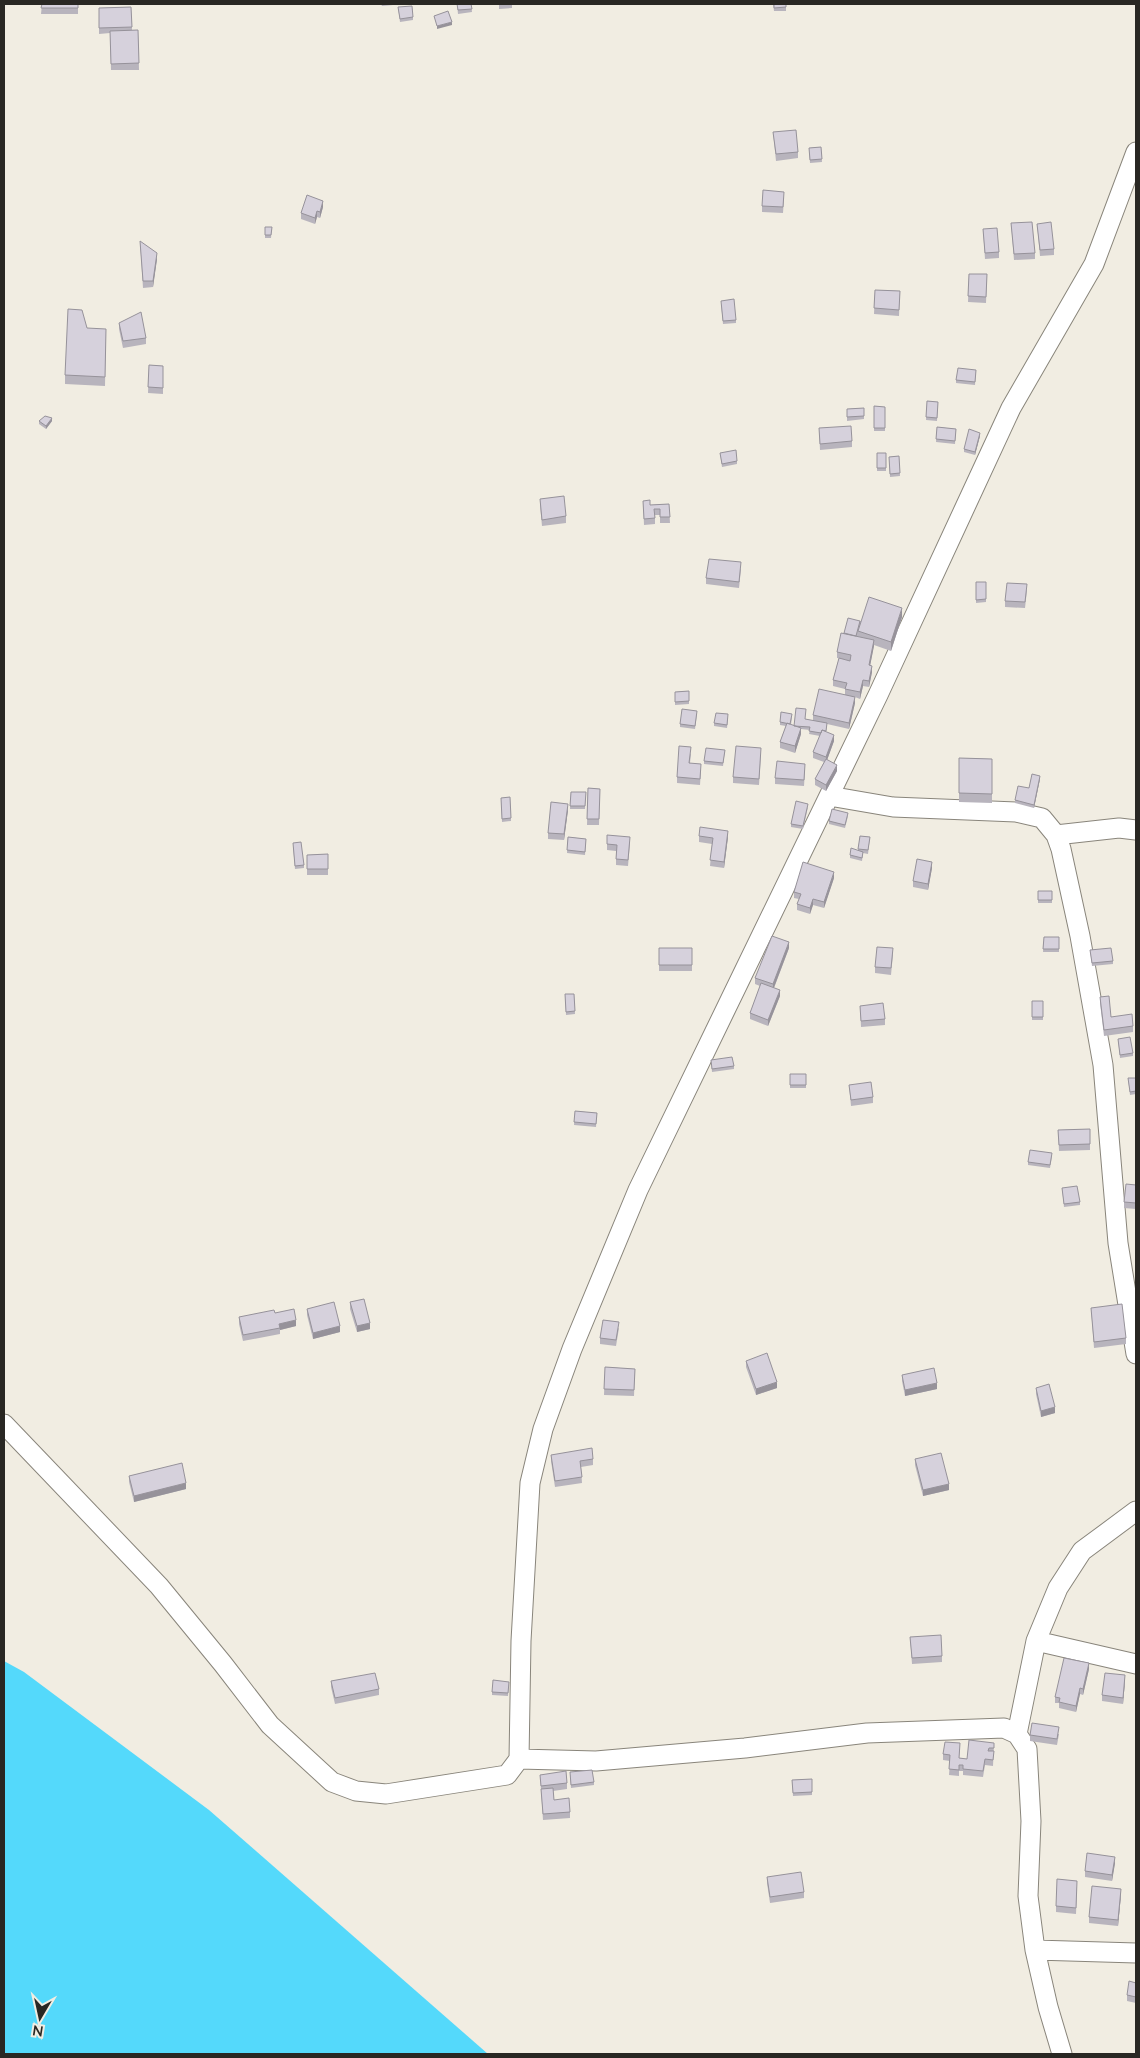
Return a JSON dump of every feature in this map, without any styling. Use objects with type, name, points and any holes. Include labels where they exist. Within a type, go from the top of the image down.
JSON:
[{"type":"street","points":[[4,1424],[159,1586],[270,1725],[332,1782],[356,1791],[386,1794],[507,1775],[518,1759],[521,1641],[530,1483],[543,1429],[572,1349],[638,1190],[878,695],[1011,408],[1094,264],[1136,152]]},
{"type":"street","points":[[829,796],[893,807],[1016,812],[1042,818],[1056,835],[1061,848],[1080,936],[1103,1065],[1118,1243],[1136,1354]]},
{"type":"street","points":[[1056,835],[1119,828],[1136,830]]},
{"type":"street","points":[[1017,1734],[1036,1641],[1058,1588],[1082,1551],[1136,1512]]},
{"type":"street","points":[[1036,1641],[1136,1664]]},
{"type":"street","points":[[518,1759],[596,1761],[745,1748],[867,1732],[1004,1728],[1017,1734],[1027,1749],[1031,1821],[1028,1896],[1035,1950],[1048,2007],[1062,2054]]},
{"type":"street","points":[[1035,1950],[1136,1952]]},
{"type":"water","points":[[4,1661],[24,1672],[209,1810],[488,2054],[4,2054]]},
{"type":"building","points":[[42,4],[78,4],[78,8],[41,8]]},
{"type":"building","points":[[457,4],[471,4],[472,9],[458,10]]},
{"type":"building","points":[[774,4],[786,4],[786,7],[774,8]]},
{"type":"building","points":[[412,6],[413,17],[400,19],[398,7]]},
{"type":"building","points":[[131,7],[132,27],[99,28],[99,8]]},
{"type":"building","points":[[448,11],[452,22],[437,26],[434,16]]},
{"type":"building","points":[[138,30],[139,63],[111,64],[110,31]]},
{"type":"building","points":[[796,130],[798,152],[776,154],[773,132]]},
{"type":"building","points":[[821,147],[822,159],[810,160],[809,148]]},
{"type":"building","points":[[763,190],[784,192],[783,207],[762,206]]},
{"type":"building","points":[[307,195],[323,201],[320,212],[317,211],[315,218],[301,213]]},
{"type":"building","points":[[1032,222],[1035,253],[1014,254],[1011,223]]},
{"type":"building","points":[[1051,222],[1054,249],[1040,250],[1037,224]]},
{"type":"building","points":[[265,227],[272,227],[271,235],[265,235]]},
{"type":"building","points":[[997,228],[999,252],[985,253],[983,229]]},
{"type":"building","points":[[140,241],[157,253],[153,281],[143,281]]},
{"type":"building","points":[[969,274],[987,274],[986,297],[968,296]]},
{"type":"building","points":[[875,290],[900,291],[899,310],[874,308]]},
{"type":"building","points":[[734,299],[736,320],[723,321],[721,301]]},
{"type":"building","points":[[68,309],[82,310],[87,328],[106,329],[105,377],[65,375]]},
{"type":"building","points":[[141,312],[146,338],[123,341],[119,323]]},
{"type":"building","points":[[149,365],[163,366],[163,388],[148,387]]},
{"type":"building","points":[[958,368],[976,370],[975,382],[956,380]]},
{"type":"building","points":[[927,401],[938,402],[937,418],[926,417]]},
{"type":"building","points":[[874,406],[885,407],[885,428],[874,428]]},
{"type":"building","points":[[864,408],[864,416],[847,417],[847,409]]},
{"type":"building","points":[[45,416],[52,418],[46,426],[39,421]]},
{"type":"building","points":[[851,426],[852,441],[820,444],[819,428]]},
{"type":"building","points":[[937,427],[956,429],[955,441],[936,439]]},
{"type":"building","points":[[969,429],[980,433],[975,452],[964,449]]},
{"type":"building","points":[[736,450],[737,461],[722,464],[720,453]]},
{"type":"building","points":[[877,453],[886,453],[886,468],[877,468]]},
{"type":"building","points":[[899,456],[900,473],[890,474],[889,457]]},
{"type":"building","points":[[564,496],[566,516],[542,520],[540,499]]},
{"type":"building","points":[[650,500],[650,505],[669,504],[670,517],[660,517],[660,509],[654,509],[655,518],[644,519],[643,501]]},
{"type":"building","points":[[709,559],[741,562],[739,582],[706,578]]},
{"type":"building","points":[[976,582],[986,582],[986,599],[976,600]]},
{"type":"building","points":[[1007,583],[1027,584],[1025,602],[1005,601]]},
{"type":"building","points":[[869,597],[902,608],[891,642],[858,631]]},
{"type":"building","points":[[848,618],[860,621],[856,636],[844,633]]},
{"type":"building","points":[[841,633],[874,640],[869,665],[872,666],[869,681],[863,680],[860,692],[845,689],[847,683],[833,680],[839,658],[850,661],[851,655],[837,652]]},
{"type":"building","points":[[819,689],[855,697],[849,723],[813,715]]},
{"type":"building","points":[[689,691],[689,701],[675,702],[675,692]]},
{"type":"building","points":[[796,708],[806,709],[805,719],[827,723],[826,731],[822,730],[821,733],[809,731],[810,727],[794,726]]},
{"type":"building","points":[[682,709],[697,711],[695,726],[680,724]]},
{"type":"building","points":[[781,712],[792,714],[790,724],[780,722]]},
{"type":"building","points":[[716,713],[728,714],[727,725],[714,723]]},
{"type":"building","points":[[787,723],[801,728],[795,746],[780,742]]},
{"type":"building","points":[[822,730],[834,735],[826,757],[813,752]]},
{"type":"building","points":[[679,746],[691,747],[689,763],[701,764],[700,779],[677,777]]},
{"type":"building","points":[[736,746],[761,748],[759,779],[733,777]]},
{"type":"building","points":[[706,748],[725,750],[723,763],[704,761]]},
{"type":"building","points":[[959,758],[992,759],[992,794],[959,793]]},
{"type":"building","points":[[826,759],[837,765],[826,785],[815,779]]},
{"type":"building","points":[[777,761],[805,764],[804,780],[775,778]]},
{"type":"building","points":[[1032,774],[1040,776],[1034,805],[1015,800],[1018,786],[1029,788]]},
{"type":"building","points":[[588,788],[600,789],[599,819],[587,819]]},
{"type":"building","points":[[571,792],[586,792],[585,806],[570,806]]},
{"type":"building","points":[[510,797],[511,818],[502,819],[501,798]]},
{"type":"building","points":[[796,801],[808,804],[803,826],[791,824]]},
{"type":"building","points":[[551,802],[568,804],[564,834],[548,833]]},
{"type":"building","points":[[832,809],[848,813],[845,825],[829,821]]},
{"type":"building","points":[[700,827],[728,831],[724,862],[710,860],[713,838],[699,836]]},
{"type":"building","points":[[607,835],[630,837],[628,860],[616,859],[617,845],[607,844]]},
{"type":"building","points":[[860,836],[870,837],[868,850],[858,849]]},
{"type":"building","points":[[568,837],[586,839],[585,852],[567,850]]},
{"type":"building","points":[[301,842],[304,865],[295,866],[293,843]]},
{"type":"building","points":[[851,848],[863,852],[862,858],[850,855]]},
{"type":"building","points":[[328,854],[328,869],[307,869],[307,855]]},
{"type":"building","points":[[917,859],[932,862],[928,884],[913,881]]},
{"type":"building","points":[[803,862],[834,872],[824,902],[813,899],[810,908],[797,904],[801,894],[794,892]]},
{"type":"building","points":[[1038,891],[1052,891],[1052,900],[1038,900]]},
{"type":"building","points":[[772,936],[789,942],[773,984],[755,978]]},
{"type":"building","points":[[1044,937],[1059,937],[1059,949],[1043,949]]},
{"type":"building","points":[[877,947],[893,948],[891,968],[875,967]]},
{"type":"building","points":[[659,948],[692,948],[692,965],[659,965]]},
{"type":"building","points":[[1111,948],[1113,961],[1092,963],[1090,950]]},
{"type":"building","points":[[761,983],[780,990],[768,1020],[750,1013]]},
{"type":"building","points":[[565,994],[574,994],[575,1011],[566,1012]]},
{"type":"building","points":[[1109,996],[1111,1017],[1132,1014],[1133,1026],[1104,1030],[1100,997]]},
{"type":"building","points":[[1032,1001],[1043,1001],[1043,1017],[1032,1017]]},
{"type":"building","points":[[883,1003],[885,1019],[861,1021],[860,1006]]},
{"type":"building","points":[[1130,1037],[1133,1053],[1120,1055],[1118,1039]]},
{"type":"building","points":[[732,1057],[734,1066],[712,1069],[711,1060]]},
{"type":"building","points":[[790,1074],[806,1074],[806,1085],[790,1085]]},
{"type":"building","points":[[1128,1078],[1136,1078],[1136,1091],[1130,1092]]},
{"type":"building","points":[[871,1082],[873,1097],[851,1100],[849,1085]]},
{"type":"building","points":[[575,1111],[597,1113],[596,1124],[574,1122]]},
{"type":"building","points":[[1090,1129],[1090,1144],[1059,1145],[1058,1130]]},
{"type":"building","points":[[1030,1150],[1052,1153],[1050,1165],[1028,1162]]},
{"type":"building","points":[[1126,1184],[1136,1185],[1136,1203],[1124,1202]]},
{"type":"building","points":[[1077,1186],[1080,1202],[1064,1204],[1062,1188]]},
{"type":"building","points":[[364,1299],[370,1323],[357,1326],[350,1302]]},
{"type":"building","points":[[334,1302],[340,1326],[313,1333],[307,1309]]},
{"type":"building","points":[[1122,1304],[1126,1338],[1094,1342],[1091,1308]]},
{"type":"building","points":[[294,1309],[296,1320],[279,1324],[280,1328],[243,1335],[239,1317],[274,1310],[275,1313]]},
{"type":"building","points":[[603,1320],[619,1322],[616,1340],[600,1338]]},
{"type":"building","points":[[767,1353],[777,1382],[756,1389],[746,1361]]},
{"type":"building","points":[[605,1367],[635,1369],[634,1390],[604,1389]]},
{"type":"building","points":[[934,1368],[937,1383],[905,1390],[902,1375]]},
{"type":"building","points":[[1049,1384],[1055,1407],[1041,1411],[1036,1388]]},
{"type":"building","points":[[592,1448],[593,1459],[580,1461],[582,1477],[555,1481],[551,1455]]},
{"type":"building","points":[[941,1453],[949,1484],[923,1490],[915,1459]]},
{"type":"building","points":[[182,1463],[186,1483],[134,1496],[129,1476]]},
{"type":"building","points":[[941,1635],[942,1656],[912,1658],[910,1637]]},
{"type":"building","points":[[1064,1658],[1089,1663],[1083,1689],[1080,1688],[1076,1706],[1059,1702],[1060,1698],[1055,1697]]},
{"type":"building","points":[[375,1673],[379,1689],[335,1698],[331,1681]]},
{"type":"building","points":[[1105,1673],[1125,1675],[1123,1698],[1102,1695]]},
{"type":"building","points":[[493,1680],[509,1682],[508,1693],[492,1692]]},
{"type":"building","points":[[1032,1723],[1059,1727],[1057,1739],[1030,1735]]},
{"type":"building","points":[[969,1740],[994,1743],[994,1748],[989,1748],[988,1751],[994,1751],[993,1760],[985,1759],[983,1771],[963,1769],[963,1765],[959,1765],[959,1770],[949,1769],[950,1755],[943,1754],[945,1742],[960,1743],[959,1758],[967,1759]]},
{"type":"building","points":[[592,1770],[594,1782],[571,1785],[570,1772]]},
{"type":"building","points":[[566,1771],[567,1783],[541,1786],[540,1775]]},
{"type":"building","points":[[812,1779],[812,1792],[793,1793],[792,1780]]},
{"type":"building","points":[[553,1788],[554,1800],[569,1798],[570,1812],[543,1814],[541,1789]]},
{"type":"building","points":[[1087,1853],[1115,1857],[1112,1875],[1085,1871]]},
{"type":"building","points":[[801,1872],[804,1892],[770,1897],[767,1877]]},
{"type":"building","points":[[1057,1879],[1077,1881],[1076,1908],[1056,1906]]},
{"type":"building","points":[[1092,1886],[1121,1889],[1118,1920],[1089,1917]]},
{"type":"building","points":[[1129,1981],[1136,1983],[1136,1997],[1127,1995]]}]
